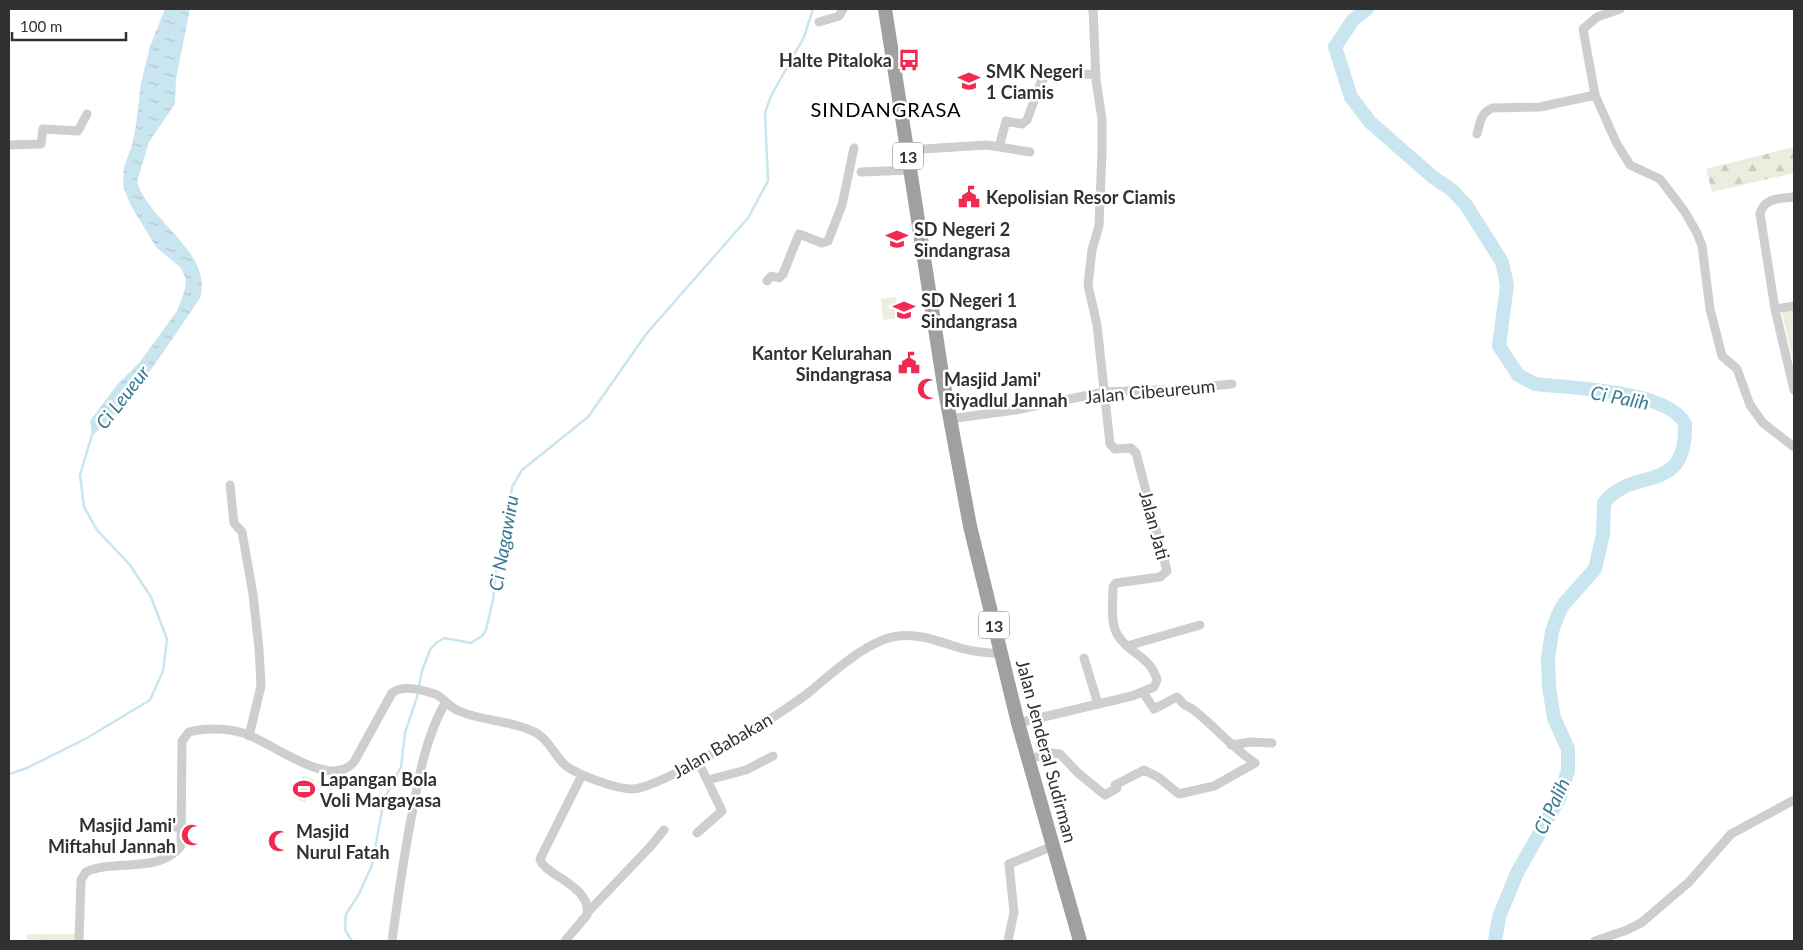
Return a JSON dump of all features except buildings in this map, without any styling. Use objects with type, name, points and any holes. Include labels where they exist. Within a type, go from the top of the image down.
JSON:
[{"type":"highway","name":"Jalan Jenderal Sudirman","points":[[885,9],[949,419],[970,526],[1018,723],[1080,941]]},
{"type":"street","points":[[819,22],[839,16],[843,9]]},
{"type":"street","points":[[1093,9],[1096,74],[1102,120],[1102,151],[1099,226],[1092,250],[1088,285],[1097,325],[1104,392]]},
{"type":"street","points":[[1620,9],[1597,17],[1583,29],[1595,95],[1612,136],[1630,165],[1660,179],[1685,212],[1702,246],[1710,309],[1722,356],[1737,368],[1750,405],[1764,423],[1794,447]]},
{"type":"street","points":[[999,146],[1006,121],[1022,124],[1027,120],[1040,82],[1046,75],[1096,74]]},
{"type":"street","points":[[1478,134],[1480,119],[1486,111],[1492,108],[1540,107],[1595,95]]},
{"type":"street","points":[[9,145],[41,144],[42,129],[78,130],[87,114]]},
{"type":"street","points":[[907,150],[987,145],[1030,152]]},
{"type":"street","points":[[767,281],[771,276],[779,278],[783,274],[800,230],[822,243],[828,241],[842,205],[854,148]]},
{"type":"street","points":[[861,172],[910,170]]},
{"type":"street","points":[[1794,197],[1768,201],[1763,206],[1760,214],[1775,308],[1794,390]]},
{"type":"street","points":[[1775,308],[1794,306]]},
{"type":"street","name":"Jalan Cibeureum","points":[[949,419],[1015,410],[1104,392],[1182,389],[1232,384]]},
{"type":"street","name":"Jalan Jati","points":[[1104,392],[1110,444],[1115,449],[1131,448],[1136,452],[1167,571],[1160,578],[1118,582],[1114,585],[1113,622],[1118,636],[1127,646],[1146,660],[1156,674],[1156,684],[1142,692]]},
{"type":"street","points":[[78,941],[83,875],[88,871],[110,866],[157,861],[180,848],[183,826],[181,767],[184,735],[192,731],[224,730],[249,736],[261,686],[259,649],[253,594],[242,532],[234,522],[230,485]]},
{"type":"street","points":[[1127,646],[1200,624]]},
{"type":"street","name":"Jalan Babakan","points":[[249,736],[308,764],[329,771],[343,771],[354,762],[392,693],[399,689],[410,689],[439,695],[445,704],[479,719],[503,723],[537,734],[544,739],[564,764],[582,775],[628,789],[637,789],[658,782],[795,703],[823,678],[864,651],[890,637],[899,635],[940,640],[963,649],[1001,654]]},
{"type":"street","points":[[1084,658],[1098,704]]},
{"type":"street","points":[[1018,723],[1142,692],[1154,709],[1177,697],[1222,734],[1231,745],[1255,763],[1214,786],[1179,794],[1158,777],[1144,770],[1120,781],[1115,785],[1117,788],[1105,795],[1078,773],[1060,754],[1052,753],[1028,759]]},
{"type":"street","points":[[392,941],[406,840],[422,759],[438,716],[445,704]]},
{"type":"street","points":[[1231,745],[1251,742],[1272,743]]},
{"type":"street","points":[[708,780],[746,770],[773,756]]},
{"type":"street","points":[[697,833],[722,811],[698,760]]},
{"type":"street","points":[[582,775],[570,801],[557,822],[540,862],[576,889],[583,899],[588,912]]},
{"type":"street","points":[[1595,941],[1641,923],[1688,882],[1732,834],[1794,800]]},
{"type":"street","points":[[158,829],[183,826]]},
{"type":"street","points":[[565,941],[588,912],[664,830]]},
{"type":"street","points":[[1008,941],[1014,912],[1009,864],[1053,846]]},
{"type":"green space","points":[[1794,147],[1794,173],[1712,192],[1706,169]]},
{"type":"green space","points":[[896,297],[899,318],[883,320],[881,299]]},
{"type":"green space","points":[[1794,311],[1794,366],[1782,312]]},
{"type":"green space","name":"Lapangan Bola Voli Margayasa","points":[[303,775],[314,780],[305,803],[293,797]]},
{"type":"green space","points":[[27,934],[75,934],[75,941],[27,941]]},
{"type":"water","points":[[165,9],[190,9],[176,79],[175,104],[149,142],[137,182],[144,197],[154,211],[189,252],[197,266],[202,281],[200,298],[137,388],[92,436],[90,421],[117,385],[139,363],[177,311],[185,289],[186,279],[181,268],[156,247],[130,204],[123,186],[124,167],[132,145],[136,125],[141,83],[150,46]]},
{"type":"waterway","name":"Ci Nagawiru","points":[[352,941],[345,930],[346,914],[359,894],[372,865],[384,799],[401,767],[405,733],[417,697],[422,671],[430,650],[444,638],[471,643],[482,636],[486,630],[493,600],[498,555],[507,520],[512,487],[522,470],[588,417],[647,333],[748,218],[768,181],[765,113],[771,96],[804,37],[813,9]]},
{"type":"waterway","name":"Ci Palih","points":[[1367,9],[1353,20],[1335,47],[1351,97],[1370,122],[1434,178],[1452,190],[1466,205],[1502,262],[1507,285],[1499,346],[1518,375],[1535,384],[1593,389],[1639,397],[1659,404],[1675,413],[1685,424],[1683,447],[1677,462],[1668,471],[1656,477],[1629,485],[1616,492],[1604,503],[1603,534],[1595,569],[1563,605],[1552,631],[1548,659],[1549,687],[1554,718],[1568,749],[1568,770],[1560,797],[1517,873],[1499,917],[1495,941]]},
{"type":"waterway","name":"Ci Leueur","points":[[9,774],[27,768],[87,738],[150,700],[163,671],[167,639],[151,597],[130,565],[97,530],[84,507],[80,475],[92,435]]},
{"type":"place","name":"Halte Pitaloka","points":[[909,60]]},
{"type":"place","name":"SMK Negeri 1 Ciamis","points":[[969,81]]},
{"type":"place","name":"Kepolisian Resor Ciamis","points":[[969,197]]},
{"type":"place","name":"SD Negeri 2 Sindangrasa","points":[[897,239]]},
{"type":"place","name":"SD Negeri 1 Sindangrasa","points":[[904,310]]},
{"type":"place","name":"Kantor Kelurahan Sindangrasa","points":[[909,363]]},
{"type":"place","name":"Masjid Jami' Riyadlul Jannah","points":[[928,389]]},
{"type":"place","name":"Lapangan Bola Voli Margayasa","points":[[304,789]]},
{"type":"place","name":"Masjid Jami' Miftahul Jannah","points":[[192,835]]},
{"type":"place","name":"Masjid Nurul Fatah","points":[[279,841]]},
{"type":"district","name":"SINDANGRASA","points":[[886,109]]}]
